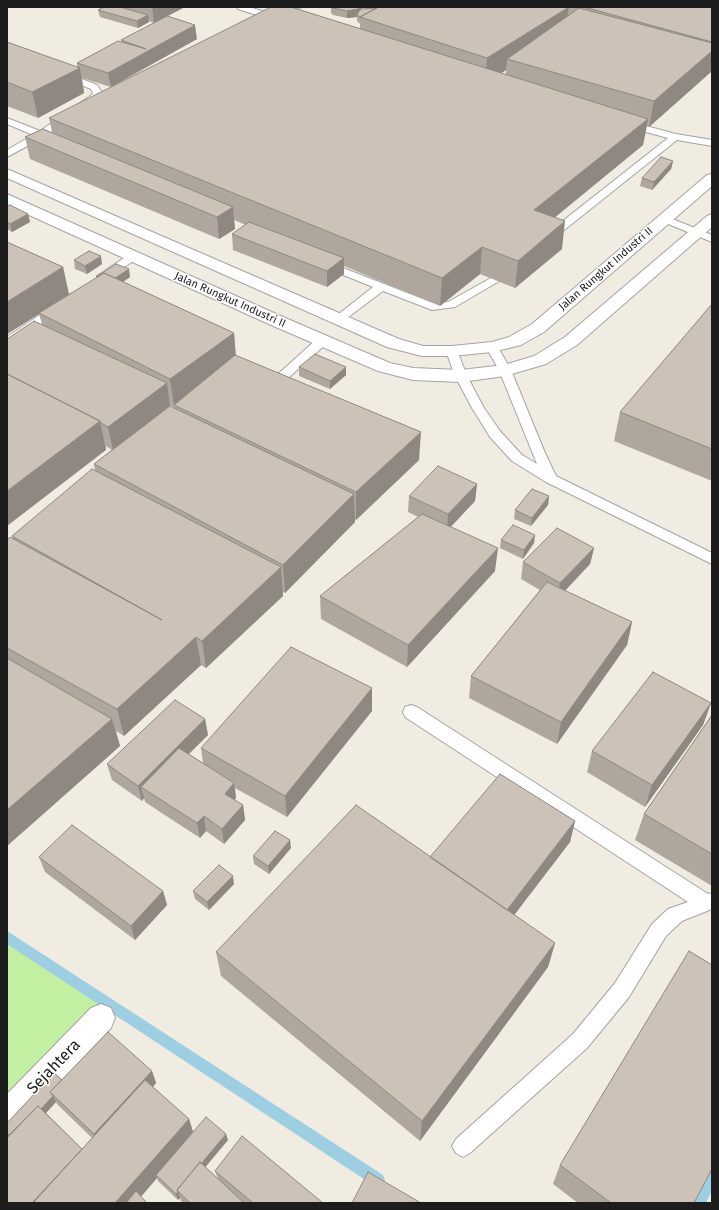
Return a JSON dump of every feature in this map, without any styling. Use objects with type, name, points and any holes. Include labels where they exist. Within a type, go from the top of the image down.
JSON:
[{"type":"street","name":"Jalan Rungkut Industri II","points":[[7,173],[302,304],[407,348],[422,351],[452,352],[492,347],[515,341],[538,328],[712,178]]},
{"type":"street","name":"Jalan Rungkut Industri II","points":[[7,199],[277,321],[384,367],[413,374],[461,376],[505,370],[540,360],[571,341],[705,236],[712,220]]},
{"type":"street","points":[[277,321],[302,304]]},
{"type":"street","name":"Sejahtera","points":[[7,1116],[101,1018]]},
{"type":"lane","points":[[241,7],[288,22]]},
{"type":"lane","points":[[7,154],[41,135],[95,98],[98,94],[97,90],[74,75],[56,72]]},
{"type":"lane","points":[[7,121],[41,135]]},
{"type":"lane","points":[[614,121],[675,137],[712,143]]},
{"type":"lane","points":[[544,242],[675,137]]},
{"type":"lane","points":[[665,219],[705,236]]},
{"type":"lane","points":[[94,282],[134,256]]},
{"type":"lane","points":[[314,260],[424,305],[442,307],[460,302],[495,280]]},
{"type":"lane","points":[[339,319],[380,287]]},
{"type":"lane","points":[[7,342],[69,299]]},
{"type":"lane","points":[[300,393],[282,385],[279,381],[322,341]]},
{"type":"lane","points":[[492,347],[505,370],[538,453],[551,479]]},
{"type":"lane","points":[[452,352],[461,376],[478,408],[495,434],[517,458],[551,479],[712,559]]},
{"type":"lane","points":[[411,712],[709,902]]},
{"type":"lane","points":[[463,1146],[580,1041],[622,990],[659,930],[675,915],[709,902]]},
{"type":"green space","points":[[7,935],[104,999],[7,1098]]},
{"type":"building","points":[[104,7],[120,7],[148,15],[137,21],[98,10]]},
{"type":"building","points":[[271,7],[291,7],[648,119],[534,210],[565,221],[518,261],[482,247],[442,278],[49,118]]},
{"type":"building","points":[[332,7],[360,7],[358,9],[347,11]]},
{"type":"building","points":[[378,7],[569,7],[487,58],[360,17]]},
{"type":"building","points":[[584,7],[712,7],[712,42]]},
{"type":"building","points":[[377,8],[360,17],[357,14],[361,9]]},
{"type":"building","points":[[579,8],[712,43],[712,51],[654,101],[507,59]]},
{"type":"building","points":[[167,16],[195,25],[108,73],[77,63],[118,41],[146,49],[121,40]]},
{"type":"building","points":[[7,42],[80,68],[32,92],[7,82]]},
{"type":"building","points":[[43,129],[233,207],[217,217],[25,137]]},
{"type":"building","points":[[661,157],[673,161],[654,182],[642,178]]},
{"type":"building","points":[[10,205],[28,214],[10,224],[7,222],[7,206]]},
{"type":"building","points":[[249,222],[344,258],[327,271],[232,234]]},
{"type":"building","points":[[7,242],[63,267],[7,302]]},
{"type":"building","points":[[89,251],[101,256],[85,266],[74,260]]},
{"type":"building","points":[[116,264],[129,269],[115,278],[104,273],[96,277]]},
{"type":"building","points":[[104,273],[234,333],[170,379],[39,313]]},
{"type":"building","points":[[712,304],[712,449],[620,412]]},
{"type":"building","points":[[34,321],[167,383],[108,427],[100,421],[7,374],[7,339]]},
{"type":"building","points":[[315,354],[346,367],[330,381],[299,367]]},
{"type":"building","points":[[235,355],[421,432],[356,492],[174,405]]},
{"type":"building","points":[[7,374],[100,421],[7,491]]},
{"type":"building","points":[[170,406],[354,494],[283,565],[94,464]]},
{"type":"building","points":[[438,466],[477,484],[448,514],[409,496]]},
{"type":"building","points":[[92,469],[281,567],[202,641],[196,637],[117,709],[7,648],[7,540],[10,537],[162,620],[12,536]]},
{"type":"building","points":[[532,489],[549,496],[532,518],[515,510]]},
{"type":"building","points":[[422,514],[498,548],[408,645],[320,596]]},
{"type":"building","points":[[513,525],[535,535],[524,550],[501,540]]},
{"type":"building","points":[[557,528],[594,548],[560,583],[523,562]]},
{"type":"building","points":[[547,582],[632,622],[561,722],[471,676]]},
{"type":"building","points":[[291,647],[372,688],[285,796],[201,748]]},
{"type":"building","points":[[7,658],[112,719],[7,810]]},
{"type":"building","points":[[653,672],[711,703],[652,785],[592,751]]},
{"type":"building","points":[[175,700],[205,719],[138,786],[107,764]]},
{"type":"building","points":[[712,715],[712,854],[644,814]]},
{"type":"building","points":[[179,748],[234,783],[225,794],[243,805],[222,829],[204,816],[197,823],[141,787]]},
{"type":"building","points":[[500,774],[575,821],[507,910],[430,857]]},
{"type":"building","points":[[356,805],[555,943],[422,1121],[216,952]]},
{"type":"building","points":[[72,825],[163,891],[131,926],[39,857]]},
{"type":"building","points":[[275,831],[290,840],[268,866],[253,856]]},
{"type":"building","points":[[219,865],[233,876],[207,902],[193,891]]},
{"type":"building","points":[[689,951],[712,965],[712,1169],[694,1203],[611,1203],[560,1165]]},
{"type":"building","points":[[108,1032],[152,1071],[94,1134],[50,1092]]},
{"type":"building","points":[[54,1073],[62,1080],[50,1092],[53,1096],[41,1109],[38,1106],[9,1135],[7,1133],[7,1123]]},
{"type":"building","points":[[145,1080],[189,1119],[115,1203],[33,1203]]},
{"type":"building","points":[[38,1106],[82,1149],[32,1203],[9,1203],[7,1201],[7,1138]]},
{"type":"building","points":[[206,1117],[226,1134],[201,1164],[200,1162],[177,1190],[178,1192],[176,1194],[156,1175]]},
{"type":"building","points":[[242,1136],[323,1203],[253,1203],[215,1171]]},
{"type":"building","points":[[200,1162],[244,1203],[190,1203],[177,1190]]},
{"type":"building","points":[[368,1172],[421,1203],[352,1203]]},
{"type":"building","points":[[136,1191],[147,1203],[126,1203]]},
{"type":"waterway","points":[[286,15],[301,7]]},
{"type":"waterway","points":[[7,937],[378,1180]]},
{"type":"waterway","points":[[698,1203],[712,1174]]}]
